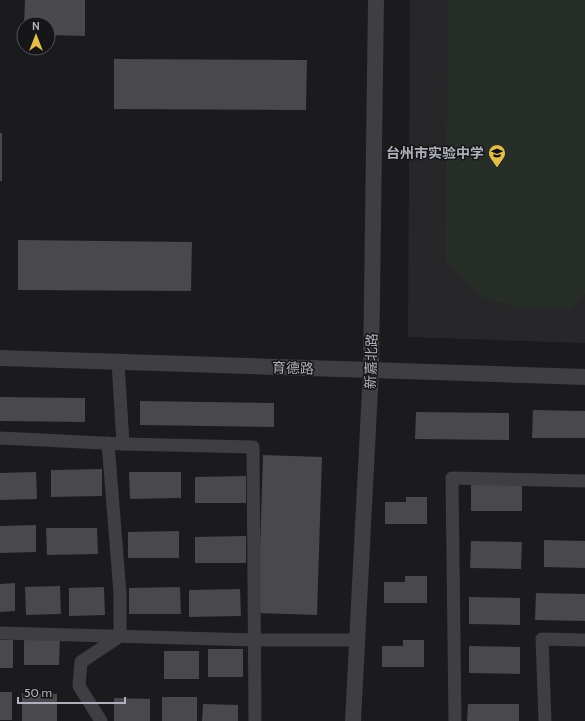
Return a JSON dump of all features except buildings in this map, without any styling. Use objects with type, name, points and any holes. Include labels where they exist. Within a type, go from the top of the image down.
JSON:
[{"type":"street","name":"新嘉北路","points":[[353,721],[371,370],[376,0]]},
{"type":"street","name":"育德路","points":[[0,358],[585,378]]},
{"type":"street","points":[[118,362],[123,444]]},
{"type":"street","points":[[0,438],[123,444],[253,447],[255,721]]},
{"type":"street","points":[[108,443],[120,593],[120,636]]},
{"type":"street","points":[[455,721],[452,478],[585,481]]},
{"type":"street","points":[[0,633],[255,640],[357,640]]},
{"type":"street","points":[[101,721],[79,686],[82,662],[120,636]]},
{"type":"street","points":[[545,721],[542,639],[585,640]]},
{"type":"shaded area","name":"台州市实验中学","points":[[410,0],[585,0],[585,343],[408,337]]},
{"type":"shaded area","name":"台州市实验中学","points":[[448,0],[585,0],[585,294],[572,308],[523,309],[480,296],[446,261]]},
{"type":"place","name":"台州市实验中学","points":[[497,168]]}]
